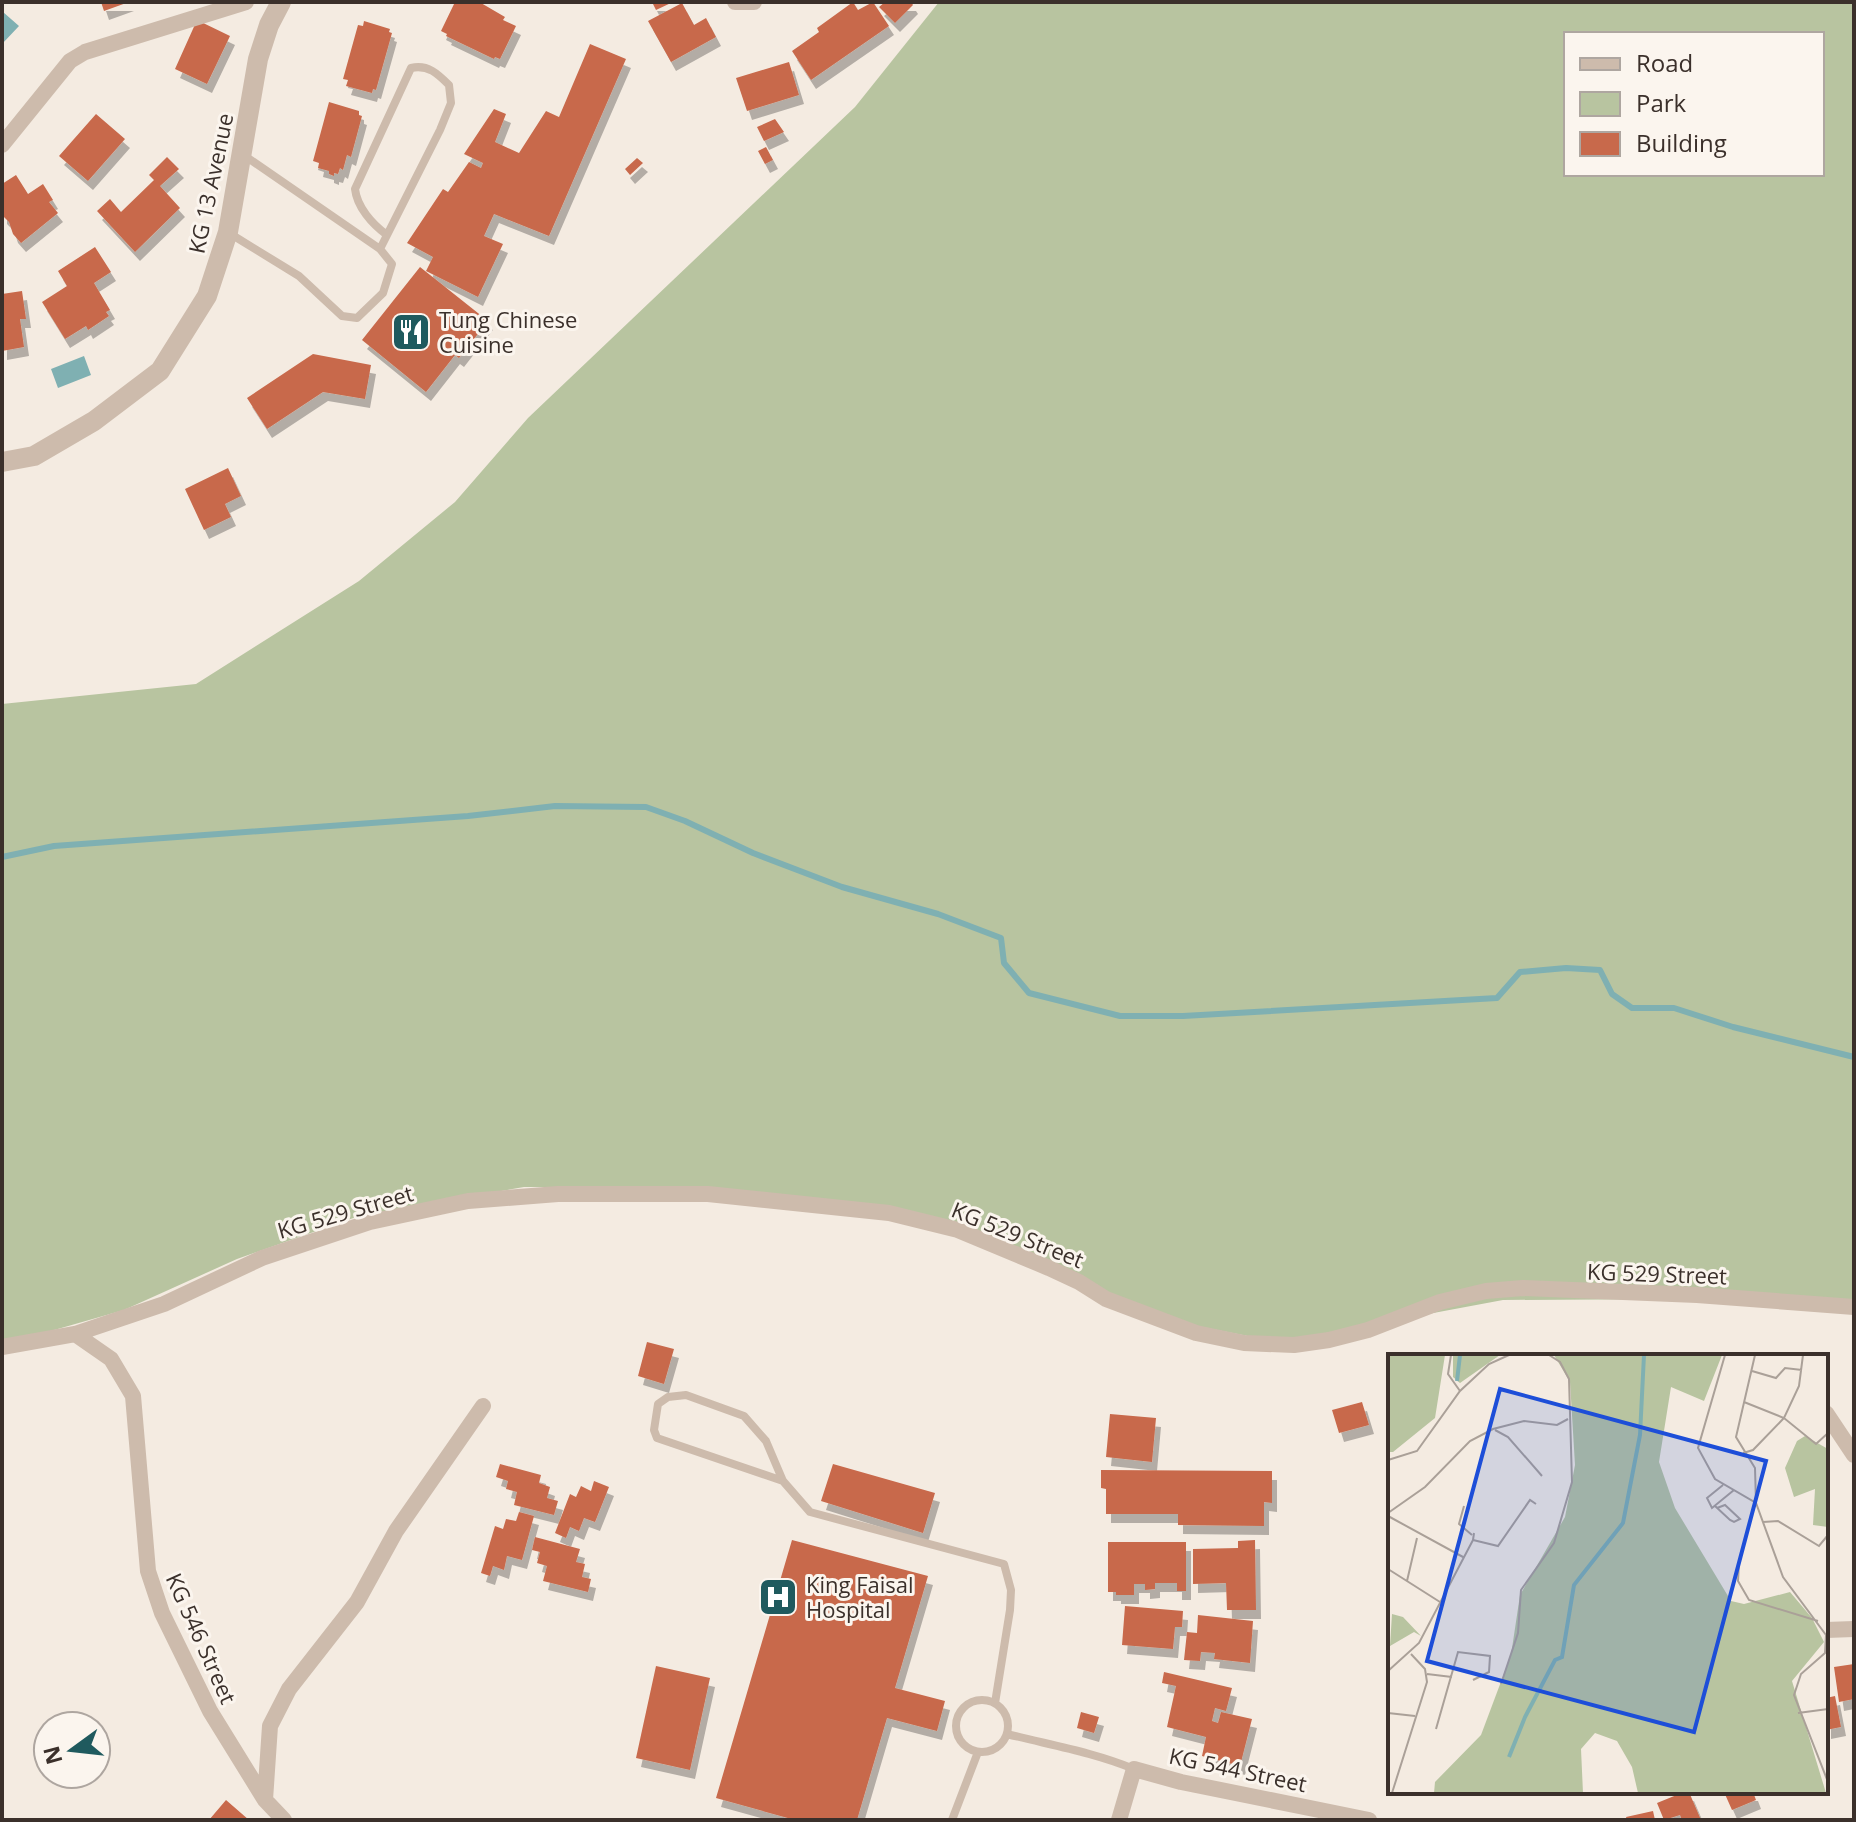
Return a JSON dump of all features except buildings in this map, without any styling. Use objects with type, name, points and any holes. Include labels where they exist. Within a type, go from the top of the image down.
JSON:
[{"type":"street","points":[[2,145],[70,61],[85,52],[246,2]]},
{"type":"street","name":"KG 13 Avenue","points":[[2,462],[34,456],[94,421],[160,371],[207,296],[228,232],[258,59],[269,25],[281,2]]},
{"type":"street","points":[[735,2],[754,2]]},
{"type":"street","name":"KG 529 Street","points":[[2,1347],[75,1334],[164,1304],[262,1258],[370,1222],[468,1201],[558,1194],[708,1194],[889,1213],[958,1230],[1079,1282],[1106,1299],[1196,1333],[1244,1343],[1294,1345],[1329,1340],[1368,1330],[1440,1302],[1486,1291],[1523,1288],[1697,1295],[1854,1307]]},
{"type":"street","name":"KG 546 Street","points":[[75,1334],[111,1359],[133,1396],[148,1571],[162,1613],[210,1711],[265,1800],[284,1820]]},
{"type":"street","points":[[265,1800],[270,1726],[289,1689],[357,1602],[396,1531],[483,1406]]},
{"type":"street","points":[[1828,1416],[1854,1455]]},
{"type":"street","points":[[1828,1630],[1854,1629]]},
{"type":"street","points":[[1119,1820],[1134,1769]]},
{"type":"street","name":"KG 544 Street","points":[[1134,1769],[1181,1782],[1369,1820]]},
{"type":"lane","points":[[380,249],[440,130],[451,103],[449,85],[434,71],[420,66],[411,68],[355,189],[357,201],[387,235]]},
{"type":"lane","points":[[228,232],[299,276],[342,316],[357,318],[383,293],[392,264],[380,249],[242,154]]},
{"type":"lane","points":[[783,1481],[657,1438],[654,1430],[658,1404],[668,1397],[686,1395],[744,1416],[766,1441],[783,1481],[810,1512],[1004,1564],[1011,1590],[1010,1610],[995,1703]]},
{"type":"lane","points":[[977,1701],[995,1703],[1006,1716],[1007,1734],[998,1747],[978,1752],[961,1741],[956,1725],[958,1717],[969,1704],[977,1701]]},
{"type":"lane","name":"KG 544 Street","points":[[1007,1734],[1100,1754],[1134,1769]]},
{"type":"lane","points":[[952,1820],[978,1752]]},
{"type":"green space","points":[[939,2],[1854,2],[1854,1312],[1675,1299],[1503,1300],[1278,1342],[1166,1320],[960,1237],[838,1206],[704,1187],[524,1187],[359,1216],[237,1259],[124,1310],[2,1345],[2,704],[196,684],[359,581],[455,502],[528,418],[855,107]]},
{"type":"water","points":[[2,13],[19,26],[2,44]]},
{"type":"water","points":[[84,356],[91,375],[58,388],[51,369]]},
{"type":"waterway","points":[[2,857],[54,846],[468,816],[555,806],[646,807],[842,887],[938,914],[1001,938],[1004,963],[1029,993],[1120,1016],[1183,1016],[1497,998],[1520,972],[1566,968],[1600,970],[1612,994],[1632,1008],[1674,1008],[1733,1027],[1854,1057]]},
{"type":"place","name":"Tung Chinese Cuisine","points":[[411,332]]},
{"type":"place","name":"King Faisal Hospital","points":[[778,1597]]}]
